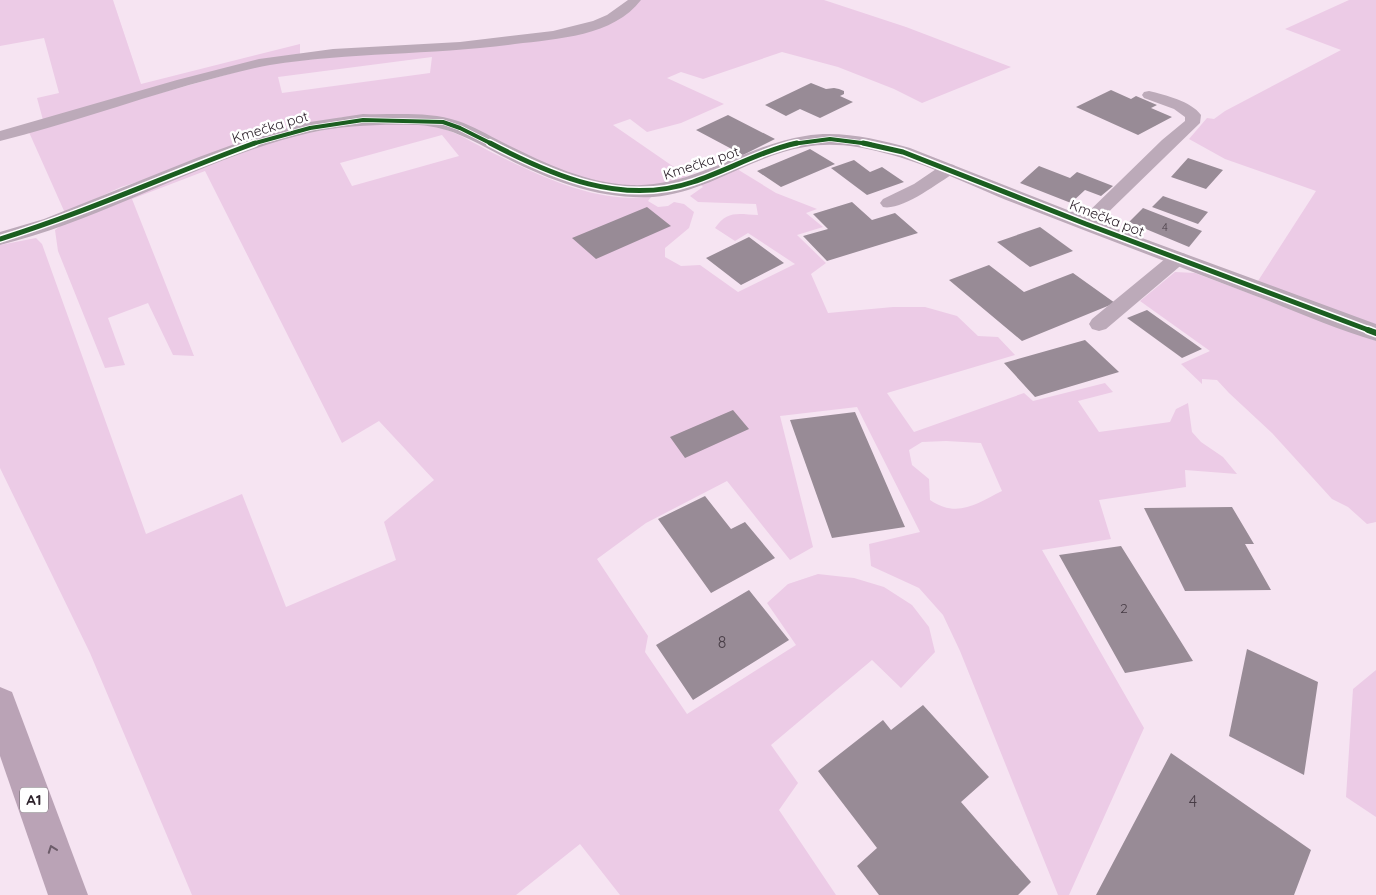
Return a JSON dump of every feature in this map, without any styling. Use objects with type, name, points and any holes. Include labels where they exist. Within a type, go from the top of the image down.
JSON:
[{"type":"highway","name":"A1","points":[[0,704],[68,895]]},
{"type":"street","name":"Kmečka pot","points":[[0,239],[30,231],[184,169],[277,136],[317,126],[379,118],[415,119],[448,123],[541,168],[586,184],[624,192],[653,191],[692,182],[802,142],[836,139],[876,144],[948,169],[1086,224],[1376,333]]},
{"type":"lane","points":[[0,136],[140,95],[271,61],[307,56],[508,42],[569,32],[612,19],[625,11],[635,0]]},
{"type":"lane","points":[[1086,224],[1168,143],[1192,123],[1193,115],[1149,95]]},
{"type":"lane","points":[[889,203],[920,188],[948,169]]},
{"type":"lane","points":[[1099,324],[1178,258]]},
{"type":"shaded area","points":[[0,0],[113,0],[141,84],[300,44],[300,55],[43,120],[37,98],[59,93],[44,38],[0,46]]},
{"type":"shaded area","points":[[640,0],[824,0],[906,27],[1011,67],[922,103],[894,89],[838,67],[782,52],[703,79],[681,72],[667,78],[724,104],[681,123],[647,132],[630,119],[613,125],[687,176],[678,181],[644,188],[588,181],[552,168],[463,125],[342,117],[121,187],[65,213],[28,130],[265,64],[571,33]],"holes":[[[432,57],[430,73],[282,93],[278,77]]]},
{"type":"shaded area","points":[[1349,0],[1376,0],[1376,328],[1256,284],[1316,191],[1225,159],[1189,139],[1207,118],[1214,119],[1225,111],[1341,50],[1285,29]]},
{"type":"shaded area","points":[[408,123],[438,127],[459,135],[530,171],[570,187],[611,196],[632,198],[652,196],[648,201],[658,207],[668,206],[674,202],[684,204],[694,212],[689,228],[665,248],[665,257],[681,266],[700,265],[738,292],[795,264],[748,233],[735,241],[715,228],[724,218],[734,214],[758,215],[756,204],[698,202],[690,196],[703,187],[700,184],[737,169],[776,193],[817,209],[806,213],[823,227],[797,235],[826,263],[811,274],[828,313],[893,307],[925,307],[957,316],[978,336],[998,337],[1015,355],[887,393],[914,432],[1024,393],[1033,401],[1105,383],[1113,392],[1078,401],[1099,432],[1170,422],[1176,409],[1188,403],[1192,432],[1201,442],[1223,457],[1237,474],[1185,470],[1186,487],[1099,500],[1111,539],[1042,550],[1144,728],[1069,895],[1058,895],[960,651],[943,615],[919,588],[871,566],[869,544],[920,532],[857,407],[780,416],[813,547],[790,560],[727,481],[646,523],[597,559],[648,636],[645,652],[687,714],[796,645],[767,603],[788,584],[818,574],[854,578],[884,587],[912,605],[929,627],[935,652],[901,688],[872,660],[771,745],[798,783],[779,810],[836,895],[620,895],[580,844],[516,895],[192,895],[90,653],[0,468],[0,245],[36,238],[42,244],[146,534],[242,494],[286,607],[396,560],[384,522],[434,480],[379,421],[342,443],[205,171],[132,199],[194,356],[173,355],[148,303],[108,318],[125,365],[105,368],[58,251],[55,230],[70,219],[126,196],[283,138],[349,125]],"holes":[[[442,135],[459,156],[352,186],[340,163]],[[922,442],[981,443],[1002,491],[976,504],[958,509],[940,506],[930,500],[929,479],[912,465],[909,450]]]},
{"type":"shaded area","points":[[1175,272],[1195,273],[1376,341],[1376,522],[1367,524],[1348,507],[1332,499],[1272,433],[1217,380],[1202,379],[1202,384],[1181,364],[1210,351],[1140,301]]},
{"type":"shaded area","points":[[1376,670],[1376,817],[1346,797],[1353,689]]},
{"type":"building","points":[[811,83],[826,89],[834,88],[844,91],[844,94],[840,96],[853,102],[820,118],[800,109],[786,116],[765,105]]},
{"type":"building","points":[[1111,90],[1131,99],[1136,96],[1157,105],[1151,108],[1172,117],[1138,135],[1076,107]]},
{"type":"building","points":[[728,115],[775,139],[743,155],[696,130]]},
{"type":"building","points":[[810,149],[835,164],[781,187],[757,171]]},
{"type":"building","points":[[1188,158],[1223,170],[1206,189],[1171,177]]},
{"type":"building","points":[[854,160],[870,172],[882,167],[904,182],[867,195],[831,168]]},
{"type":"building","points":[[1039,166],[1070,178],[1077,172],[1113,186],[1101,196],[1085,190],[1071,203],[1020,183]]},
{"type":"building","points":[[1163,196],[1208,212],[1198,224],[1152,207]]},
{"type":"building","points":[[852,202],[872,220],[895,213],[918,233],[827,261],[803,236],[828,229],[813,214]]},
{"type":"building","points":[[647,207],[671,226],[596,259],[572,238]]},
{"type":"building","points":[[1143,208],[1202,231],[1189,247],[1129,222]]},
{"type":"building","points":[[1040,227],[1073,251],[1030,267],[997,242]]},
{"type":"building","points":[[749,237],[784,263],[741,285],[706,258]]},
{"type":"building","points":[[989,265],[1024,292],[1073,273],[1115,303],[1022,341],[949,280]]},
{"type":"building","points":[[1147,310],[1202,349],[1182,358],[1127,318]]},
{"type":"building","points":[[1085,340],[1119,372],[1035,397],[1004,363]]},
{"type":"building","points":[[733,410],[749,429],[685,458],[670,437]]},
{"type":"building","points":[[855,412],[905,527],[832,538],[790,420]]},
{"type":"building","points":[[705,496],[731,529],[745,522],[775,558],[711,593],[658,519]]},
{"type":"building","points":[[1232,507],[1254,544],[1245,544],[1271,590],[1185,591],[1144,508]]},
{"type":"building","points":[[1121,546],[1193,661],[1125,673],[1059,555]]},
{"type":"building","points":[[749,590],[789,640],[693,700],[656,645]]},
{"type":"building","points":[[1247,649],[1318,682],[1304,775],[1229,736]]},
{"type":"building","points":[[923,705],[989,777],[961,802],[1031,882],[1018,895],[879,895],[857,866],[877,848],[818,771],[883,720],[891,730]]},
{"type":"building","points":[[1171,753],[1311,850],[1294,895],[1096,895]]},
{"type":"cycle path","points":[[0,239],[52,223],[257,142],[310,128],[363,120],[418,120],[446,123],[467,131],[519,158],[574,180],[593,186],[631,191],[668,189],[794,143],[830,139],[867,143],[903,152],[1086,224],[1376,333]]}]
